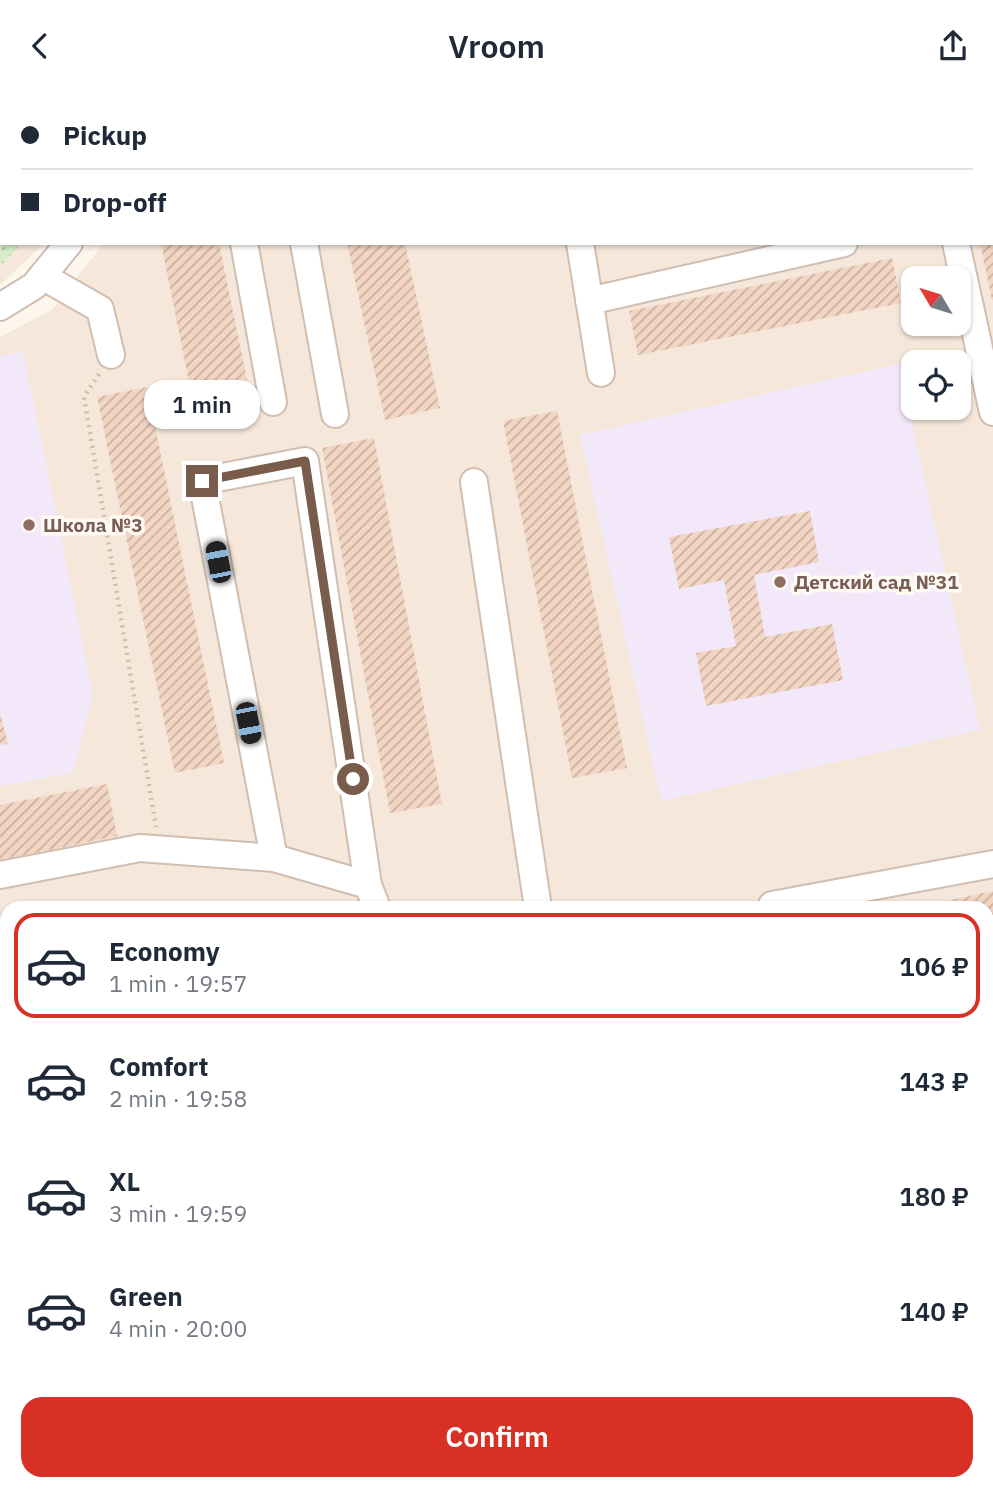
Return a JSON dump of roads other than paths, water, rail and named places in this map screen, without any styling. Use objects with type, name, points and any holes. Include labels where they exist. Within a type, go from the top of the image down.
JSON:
[{"type":"street","points":[[0,307],[34,286],[67,245]]},
{"type":"street","points":[[244,245],[273,402]]},
{"type":"street","points":[[304,245],[335,414]]},
{"type":"street","points":[[580,245],[601,373]]},
{"type":"street","points":[[589,301],[835,245]]},
{"type":"street","points":[[956,245],[993,412]]},
{"type":"street","points":[[42,277],[100,309],[111,355]]},
{"type":"street","points":[[274,857],[202,481],[305,461],[373,897]]},
{"type":"street","points":[[474,482],[536,901]]},
{"type":"street","points":[[0,875],[141,848],[160,848],[274,857],[373,897]]},
{"type":"street","points":[[794,901],[993,865]]},
{"type":"place","name":"Школа №3","points":[[29,525]]},
{"type":"place","name":"Детский сад №31","points":[[780,582]]}]
